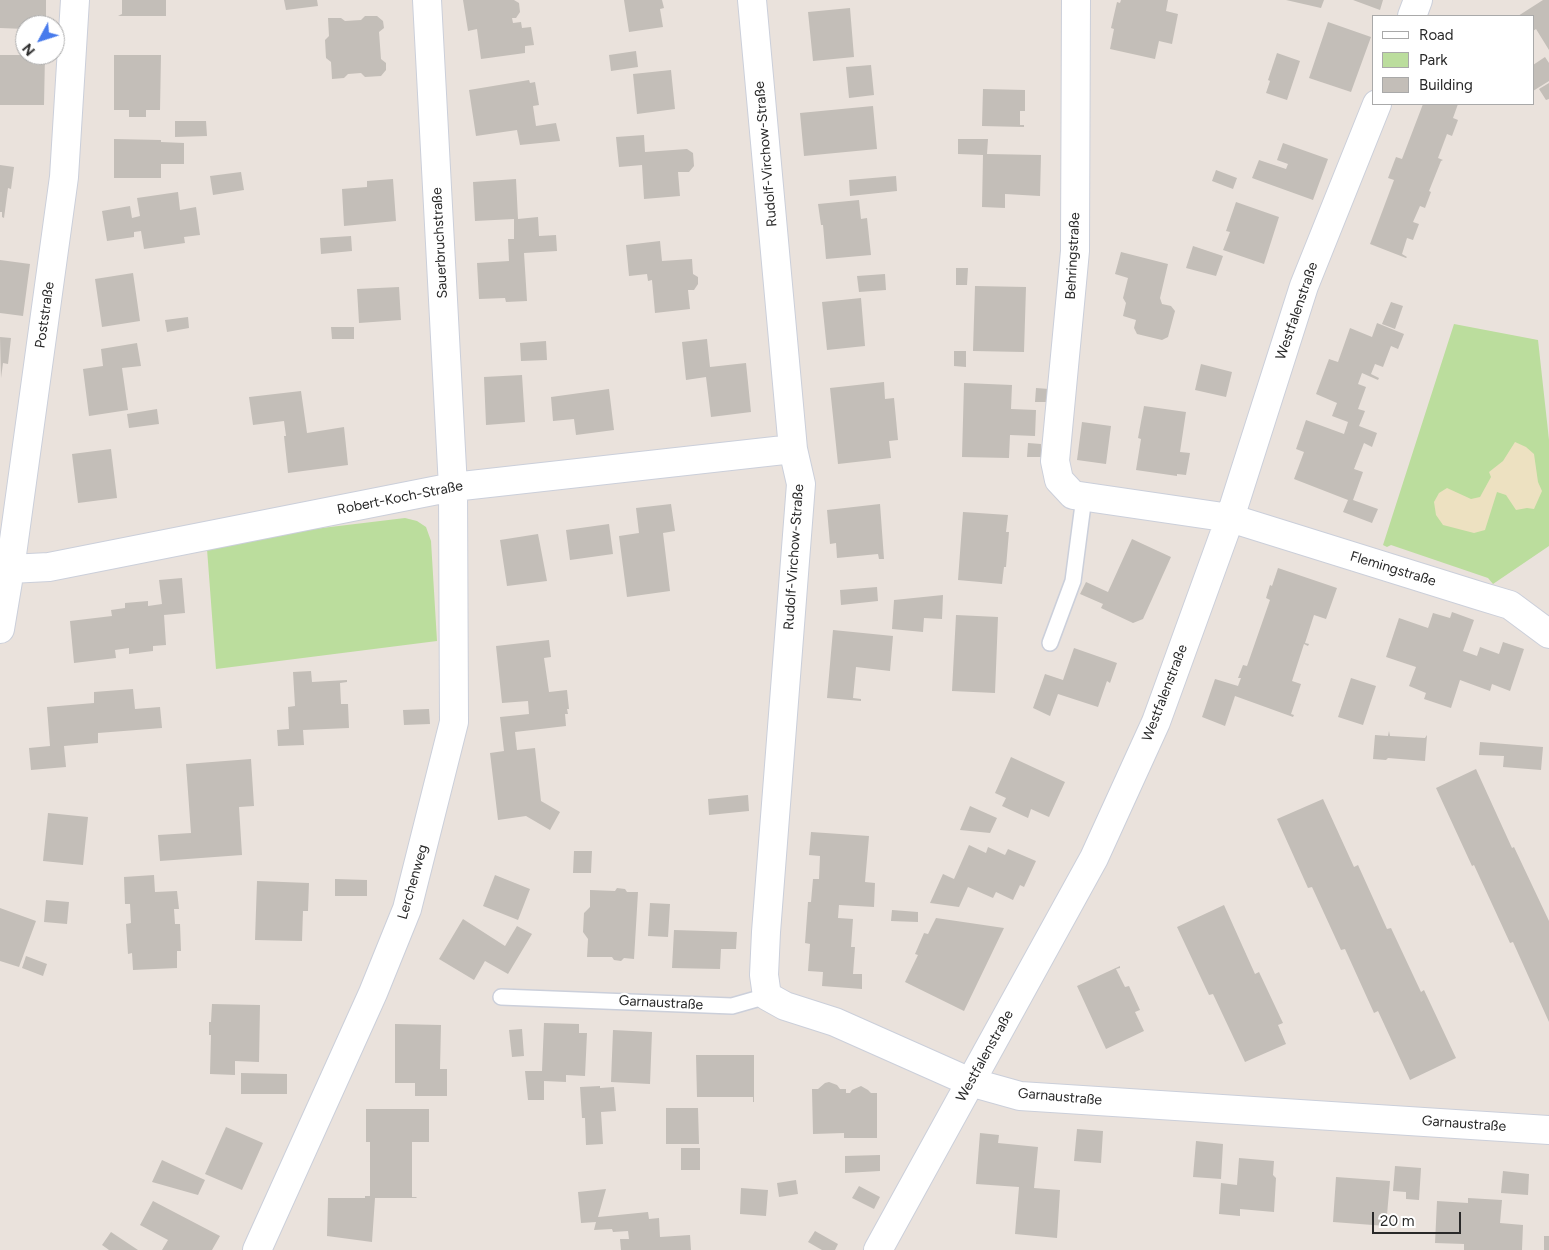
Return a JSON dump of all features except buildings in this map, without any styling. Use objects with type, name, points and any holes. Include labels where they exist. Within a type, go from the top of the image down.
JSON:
[{"type":"street","name":"Poststraße","points":[[0,629],[5,568],[64,177],[75,0]]},
{"type":"street","name":"Sauerbruchstraße","points":[[427,0],[453,487]]},
{"type":"street","name":"Rudolf-Virchow-Straße","points":[[752,0],[793,449],[800,484],[766,932],[764,975],[767,996]]},
{"type":"street","name":"Behringstraße","points":[[1076,0],[1075,251],[1055,461],[1059,480],[1073,495],[1230,518]]},
{"type":"street","points":[[1412,15],[1418,0]]},
{"type":"street","name":"Westfalenstraße","points":[[878,1250],[1098,848],[1156,722],[1230,518],[1304,286],[1377,105]]},
{"type":"street","name":"Robert-Koch-Straße","points":[[5,568],[49,567],[453,487],[793,449]]},
{"type":"street","name":"Lerchenweg","points":[[256,1250],[374,992],[407,909],[454,722],[453,487]]},
{"type":"street","name":"Flemingstraße","points":[[1230,518],[1510,605],[1549,634]]},
{"type":"street","name":"Garnaustraße","points":[[767,996],[785,1006],[835,1022],[970,1082],[1020,1096],[1549,1130]]},
{"type":"lane","points":[[1050,643],[1074,581],[1084,497]]},
{"type":"lane","name":"Garnaustraße","points":[[501,997],[732,1006],[767,996]]},
{"type":"green space","points":[[1454,324],[1538,340],[1549,440],[1549,546],[1493,584],[1488,578],[1391,545],[1387,547],[1383,545]]},
{"type":"green space","points":[[405,518],[417,521],[426,527],[431,541],[437,641],[216,669],[207,549],[239,538]]},
{"type":"sand","points":[[1515,442],[1526,447],[1534,454],[1538,482],[1542,491],[1534,509],[1516,510],[1506,495],[1497,492],[1485,530],[1474,533],[1443,525],[1436,515],[1434,502],[1439,493],[1447,488],[1471,499],[1480,497],[1491,477],[1489,472],[1503,461]]}]
